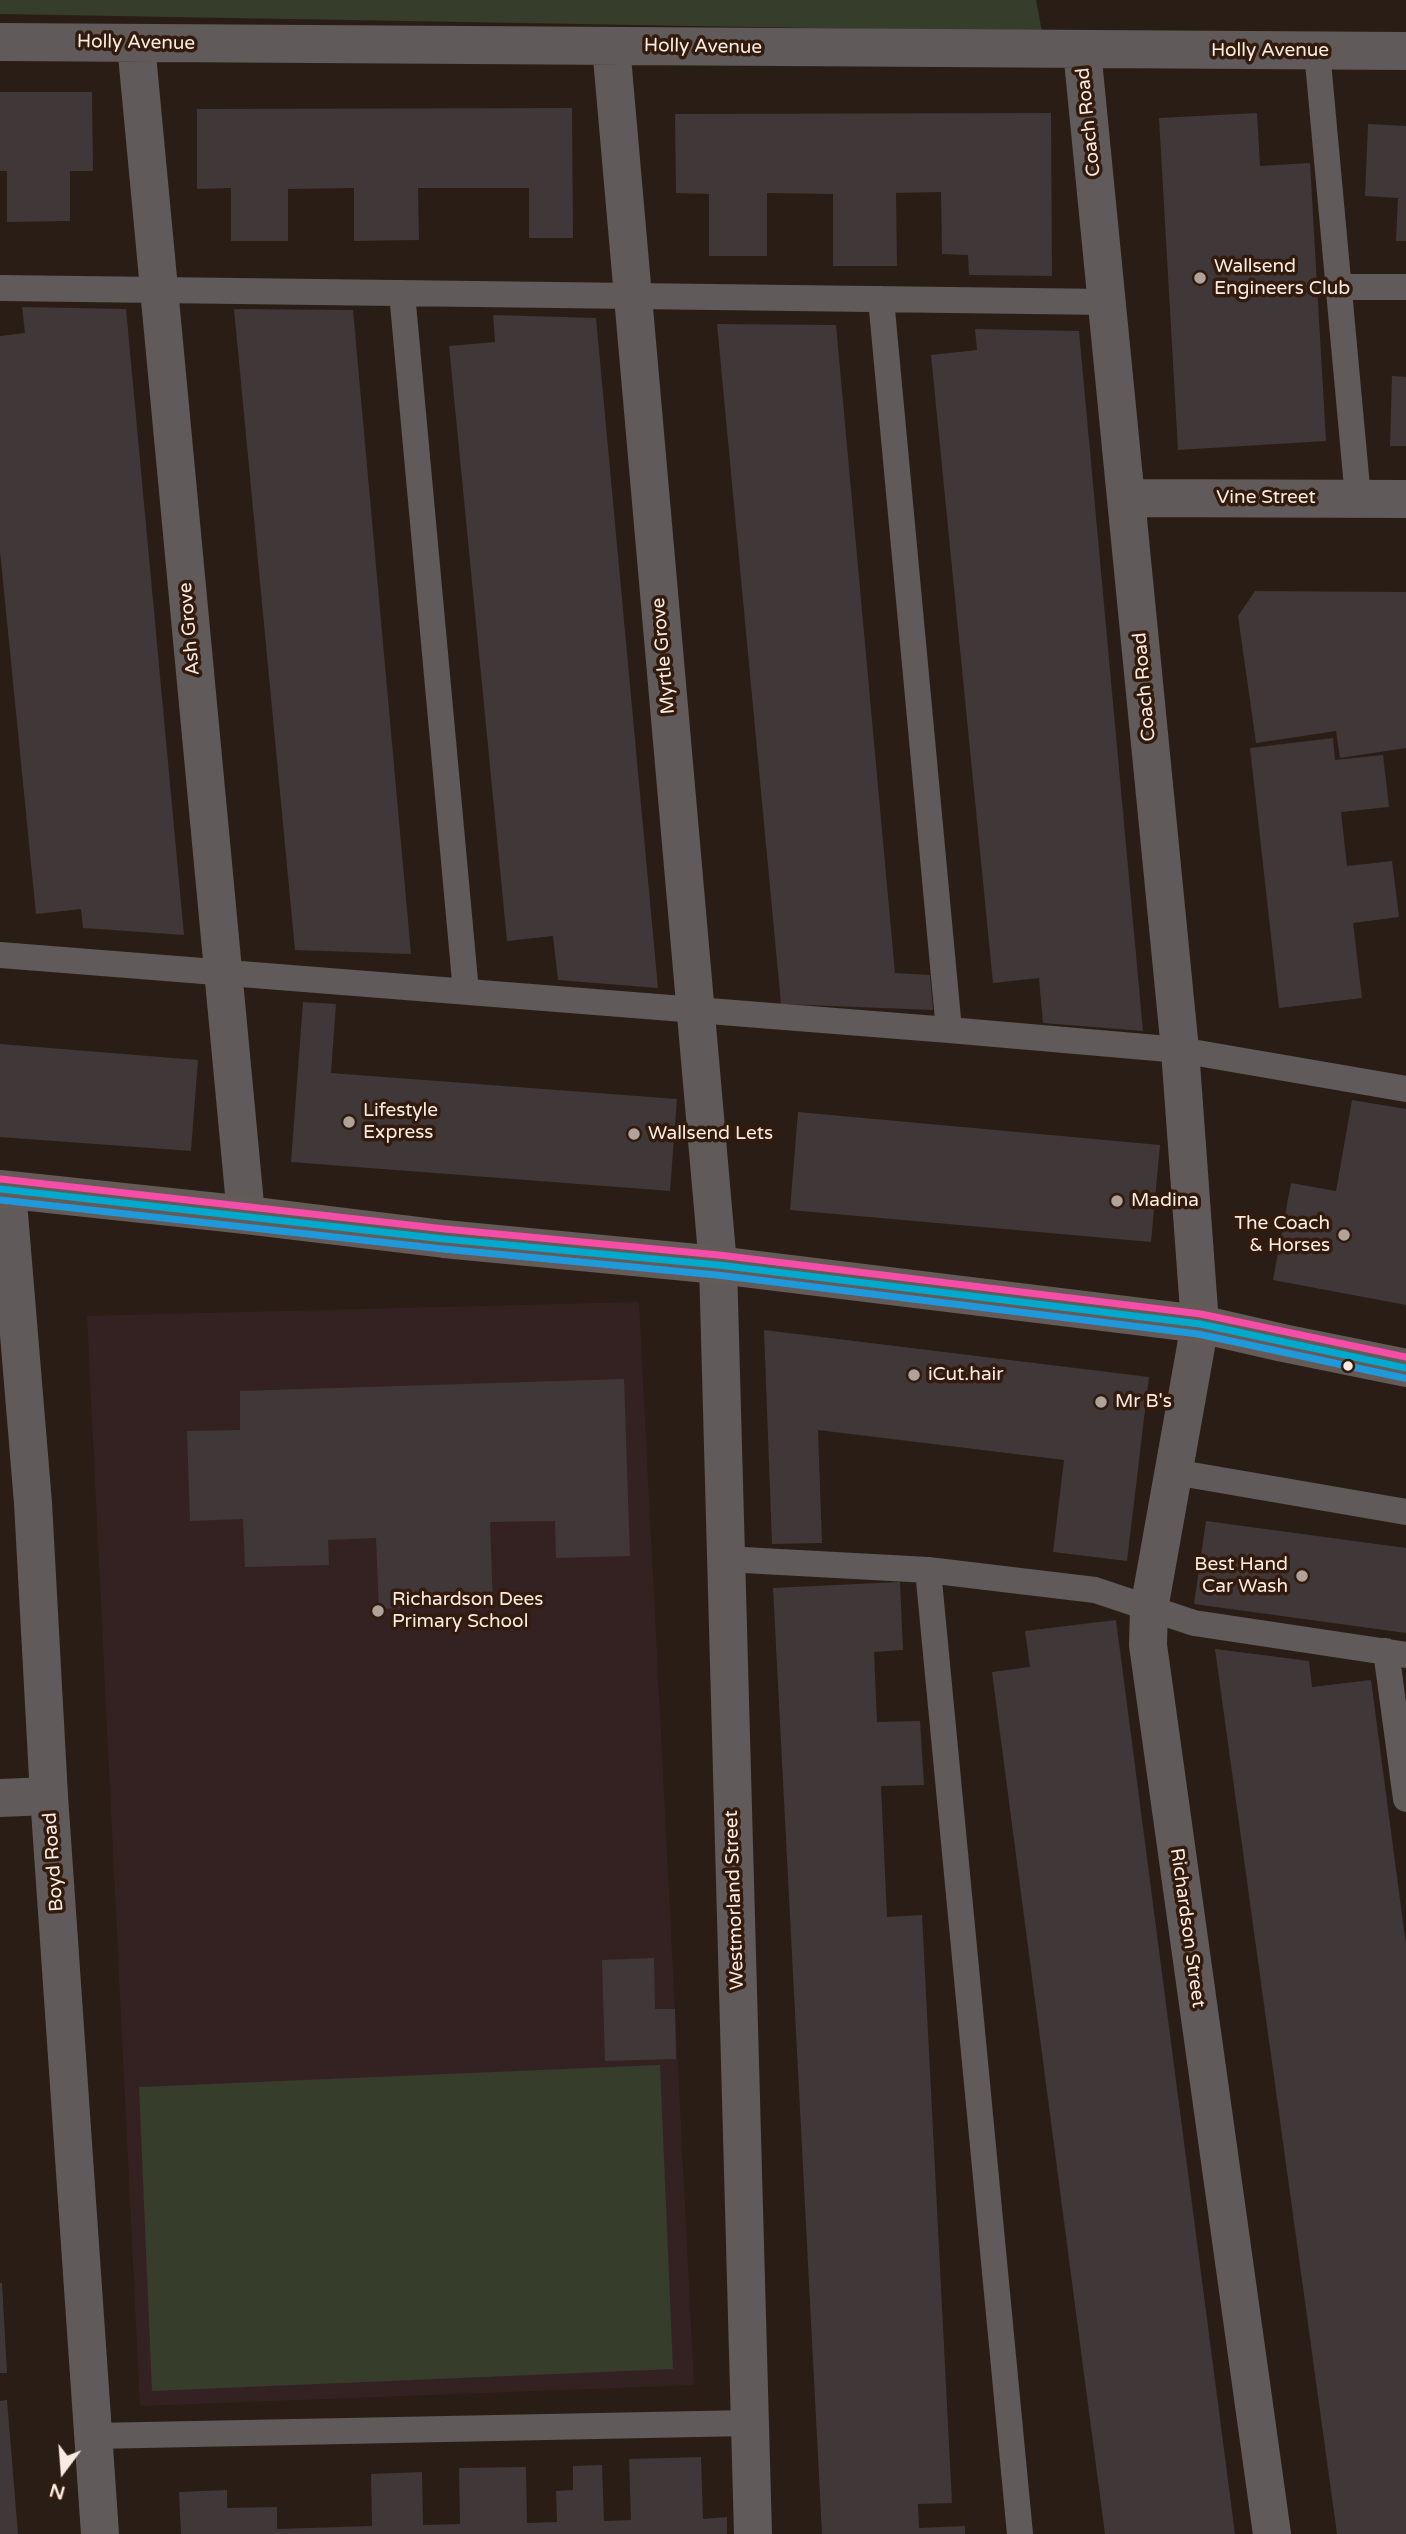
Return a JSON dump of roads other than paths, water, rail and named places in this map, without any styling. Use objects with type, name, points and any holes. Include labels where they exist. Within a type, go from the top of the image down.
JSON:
[{"type":"main road","points":[[4,1190],[444,1239],[718,1265],[1200,1324],[1406,1368]]},
{"type":"street","name":"Holly Avenue","points":[[0,41],[1406,51]]},
{"type":"street","name":"Ash Grove","points":[[136,44],[246,1215]]},
{"type":"street","name":"Myrtle Grove","points":[[611,46],[718,1265]]},
{"type":"street","name":"Coach Road","points":[[1082,50],[1180,1050],[1200,1324]]},
{"type":"street","name":"Vine Street","points":[[1126,498],[1406,499]]},
{"type":"street","name":"Boyd Road","points":[[4,1190],[33,1503],[49,1796],[100,2534]]},
{"type":"street","name":"Westmorland Street","points":[[718,1265],[753,2534]]},
{"type":"street","name":"Richardson Street","points":[[1200,1324],[1149,1609],[1148,1645],[1272,2534]]},
{"type":"street","points":[[0,1798],[49,1796]]},
{"type":"lane","points":[[1317,51],[1358,498]]},
{"type":"lane","points":[[1340,287],[1406,287]]},
{"type":"lane","points":[[0,288],[1108,302]]},
{"type":"lane","points":[[402,293],[466,992]]},
{"type":"lane","points":[[881,299],[949,1030]]},
{"type":"lane","points":[[0,955],[1180,1050],[1406,1089]]},
{"type":"lane","points":[[1174,1472],[1406,1511]]},
{"type":"lane","points":[[725,1559],[928,1570],[1095,1590],[1194,1623],[1396,1653],[1406,1799]]},
{"type":"lane","points":[[928,1570],[1020,2534]]},
{"type":"lane","points":[[93,2436],[749,2423]]},
{"type":"place","name":"Wallsend Engineers Club","points":[[1200,278]]},
{"type":"place","name":"Lifestyle Express","points":[[349,1122]]},
{"type":"place","name":"Wallsend Lets","points":[[634,1134]]},
{"type":"place","name":"Madina","points":[[1117,1201]]},
{"type":"place","name":"The Coach & Horses","points":[[1344,1235]]},
{"type":"place","name":"iCut.hair","points":[[914,1375]]},
{"type":"place","name":"Mr B's","points":[[1101,1402]]},
{"type":"place","name":"Best Hand Car Wash","points":[[1302,1576]]},
{"type":"place","name":"Richardson Dees Primary School","points":[[378,1611]]}]
